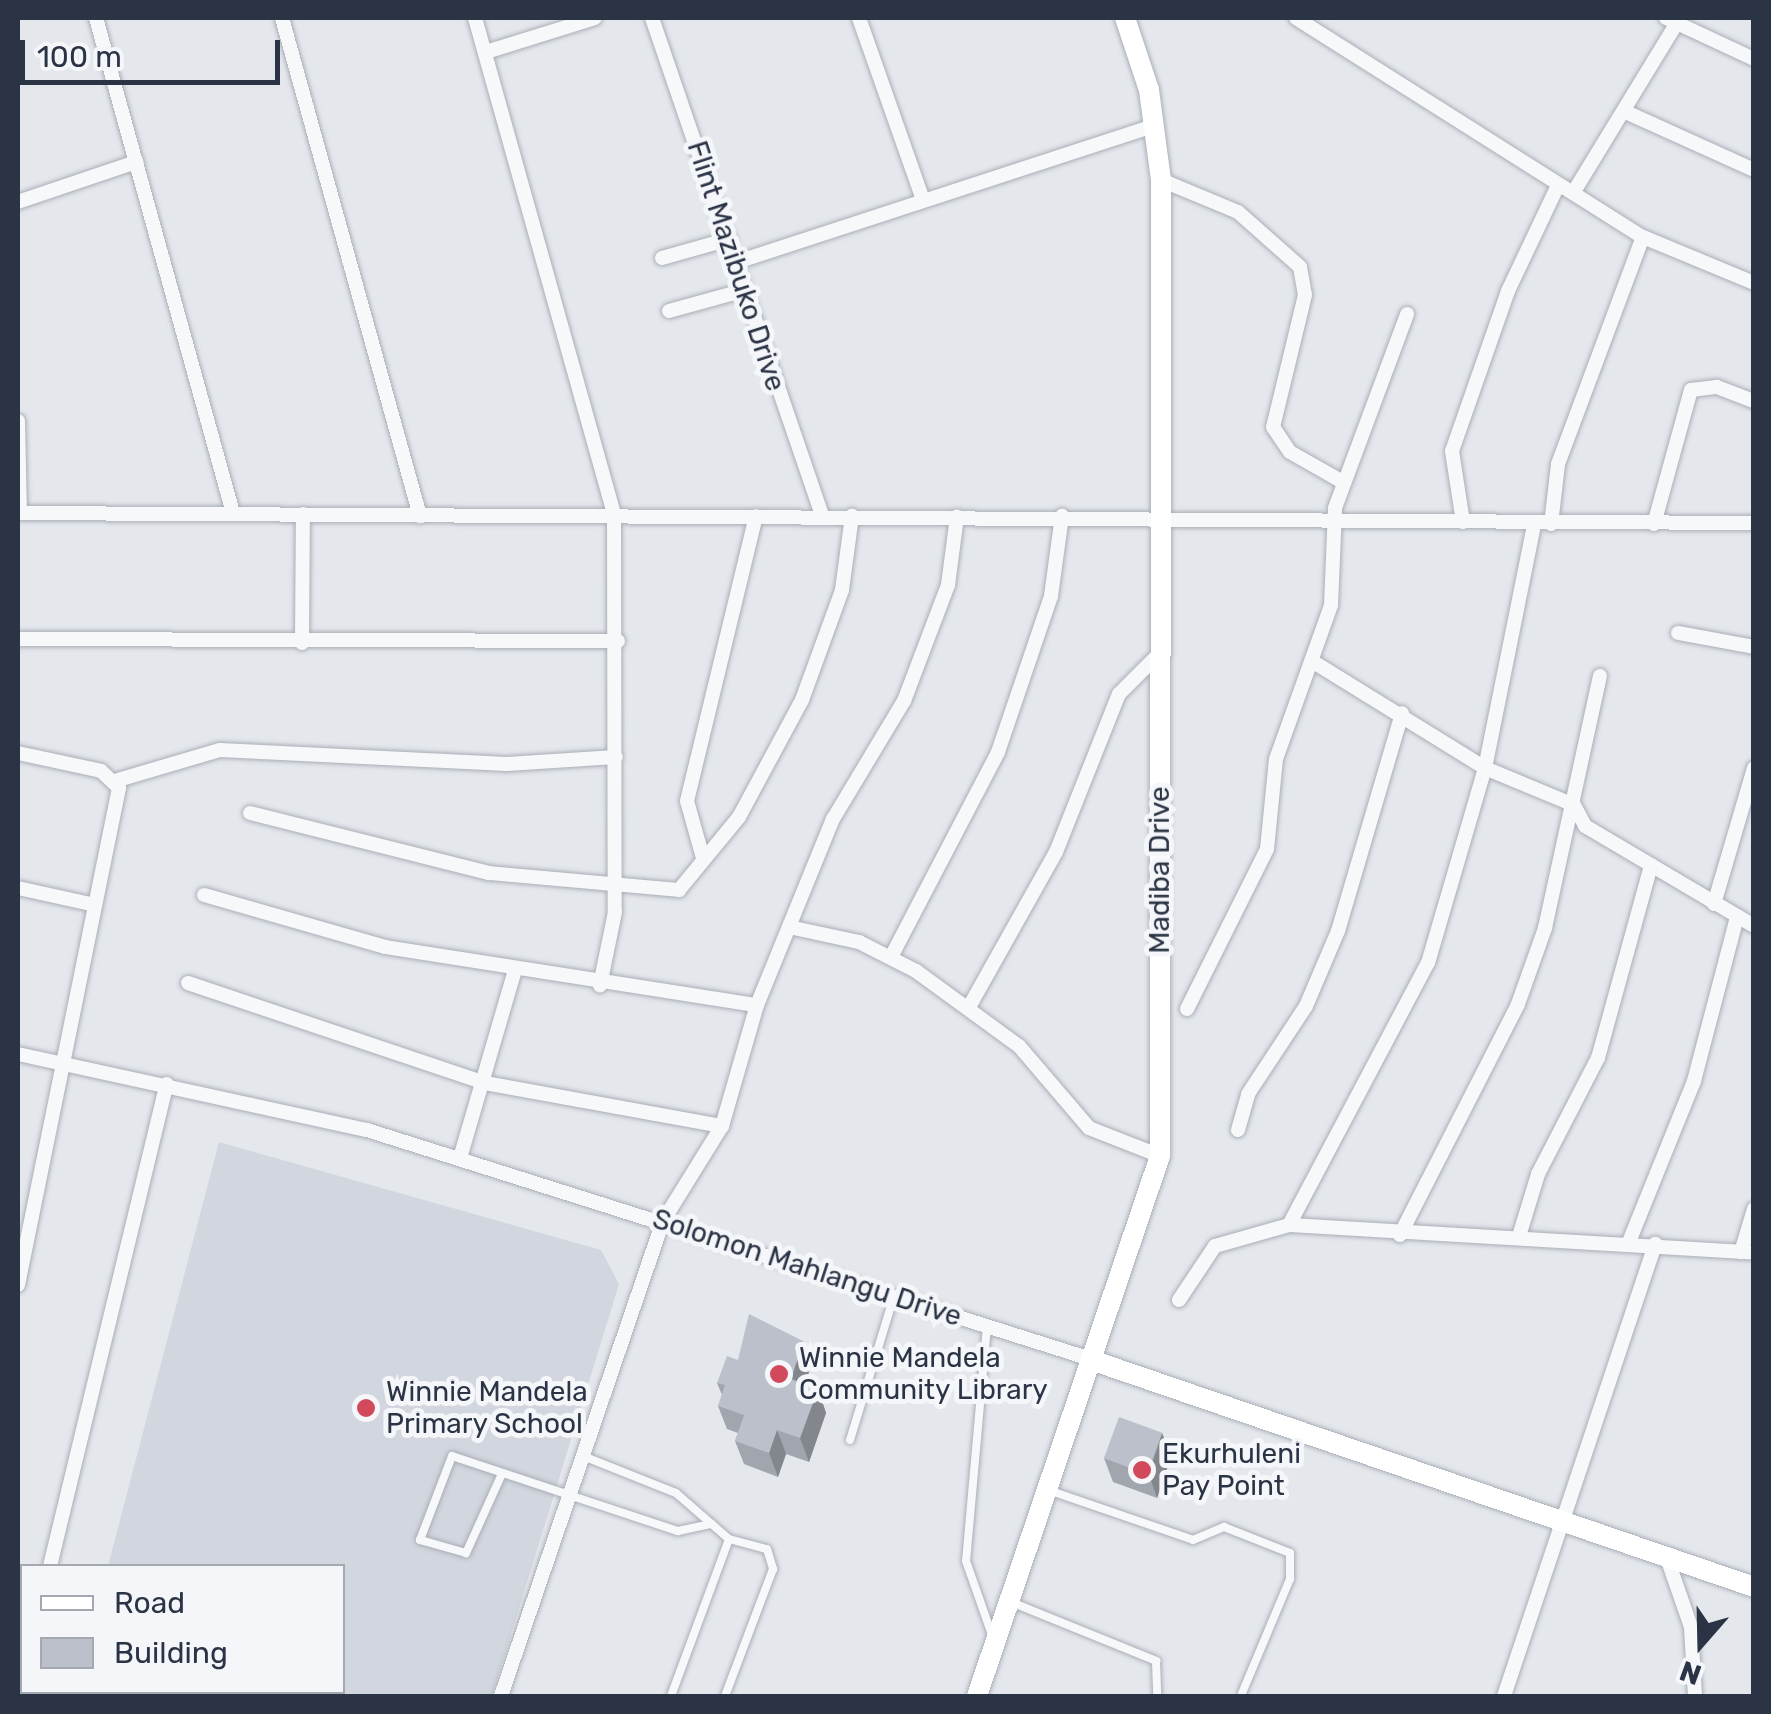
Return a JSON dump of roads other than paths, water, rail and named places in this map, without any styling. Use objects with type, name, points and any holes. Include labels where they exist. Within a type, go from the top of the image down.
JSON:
[{"type":"street","points":[[96,18],[234,513]]},
{"type":"street","points":[[282,18],[420,516]]},
{"type":"street","points":[[475,18],[614,514],[618,642],[610,879],[615,912],[600,985]]},
{"type":"street","points":[[486,52],[594,18]]},
{"type":"street","name":"Flint Mazibuko Drive","points":[[652,18],[822,514]]},
{"type":"street","points":[[859,18],[922,197]]},
{"type":"street","name":"Madiba Drive","points":[[978,1696],[1097,1362],[1160,1156],[1161,180],[1156,125],[1125,18]]},
{"type":"street","points":[[1296,18],[1643,237],[1754,282]]},
{"type":"street","points":[[1573,193],[1628,113],[1674,20],[1754,59]]},
{"type":"street","points":[[1628,113],[1754,170]]},
{"type":"street","points":[[737,262],[922,197],[1156,125]]},
{"type":"street","points":[[18,202],[136,162]]},
{"type":"street","points":[[1161,180],[1238,212],[1300,267],[1305,295],[1273,427],[1290,452],[1343,482]]},
{"type":"street","points":[[1463,522],[1452,450],[1524,252],[1558,185]]},
{"type":"street","points":[[1551,524],[1558,464],[1643,237]]},
{"type":"street","points":[[662,258],[729,240]]},
{"type":"street","points":[[669,310],[745,290]]},
{"type":"street","points":[[1187,1009],[1267,849],[1276,759],[1315,662],[1331,604],[1334,522],[1343,482],[1408,314]]},
{"type":"street","points":[[1654,524],[1691,390],[1717,387],[1754,401]]},
{"type":"street","points":[[18,421],[19,513],[822,514],[1534,524],[1754,522]]},
{"type":"street","points":[[302,643],[303,514]]},
{"type":"street","points":[[703,858],[689,834],[687,800],[756,516]]},
{"type":"street","points":[[250,813],[489,873],[610,879],[680,890],[739,816],[809,686],[842,590],[852,516]]},
{"type":"street","points":[[891,957],[998,752],[1051,596],[1062,516]]},
{"type":"street","points":[[502,1696],[663,1221],[722,1126],[756,1005],[833,819],[904,701],[948,584],[957,517]]},
{"type":"street","points":[[1290,1226],[1419,987],[1485,768],[1534,524]]},
{"type":"street","points":[[1678,634],[1754,647]]},
{"type":"street","points":[[18,639],[618,642]]},
{"type":"street","points":[[968,1007],[1056,852],[1119,694],[1160,653]]},
{"type":"street","points":[[1315,662],[1485,768],[1574,805],[1585,826],[1754,926]]},
{"type":"street","points":[[1400,1235],[1518,1004],[1574,805],[1600,676]]},
{"type":"street","points":[[1238,1130],[1248,1094],[1306,1006],[1338,932],[1402,714]]},
{"type":"street","points":[[18,753],[118,780],[220,750],[507,764],[616,758]]},
{"type":"street","points":[[1714,904],[1754,768]]},
{"type":"street","points":[[18,1285],[118,780]]},
{"type":"street","points":[[1520,1233],[1610,1026],[1652,865]]},
{"type":"street","points":[[18,888],[96,905]]},
{"type":"street","points":[[204,895],[384,947],[600,985],[756,1005]]},
{"type":"street","points":[[1629,1242],[1703,1054],[1736,917]]},
{"type":"street","points":[[789,927],[891,957],[968,1007],[1044,1070],[1089,1128],[1160,1156]]},
{"type":"street","points":[[460,1158],[485,1084],[515,970]]},
{"type":"street","points":[[188,983],[485,1084],[722,1126]]},
{"type":"street","name":"Solomon Mahlangu Drive","points":[[18,1054],[168,1084],[460,1158],[1097,1362],[1754,1587]]},
{"type":"street","points":[[50,1564],[168,1084]]},
{"type":"street","points":[[1178,1300],[1215,1246],[1290,1226],[1400,1235],[1520,1233],[1747,1252],[1754,1209]]},
{"type":"street","points":[[1504,1696],[1655,1244]]},
{"type":"street","points":[[1667,1558],[1691,1627],[1696,1696]]},
{"type":"lane","points":[[850,1440],[894,1296]]},
{"type":"lane","points":[[988,1326],[966,1562],[996,1644]]},
{"type":"lane","points":[[583,1456],[676,1493],[729,1539],[755,1543],[774,1562],[725,1696]]},
{"type":"lane","points":[[502,1476],[466,1553],[420,1540],[448,1460],[572,1490],[678,1531],[711,1524]]},
{"type":"lane","points":[[1051,1491],[1193,1540],[1224,1527],[1290,1553],[1290,1579],[1242,1693]]},
{"type":"lane","points":[[671,1696],[729,1539]]},
{"type":"lane","points":[[1011,1602],[1156,1661],[1156,1696]]},
{"type":"place","name":"Winnie Mandela Community Library","points":[[779,1374]]},
{"type":"place","name":"Winnie Mandela Primary School","points":[[366,1408]]},
{"type":"place","name":"Ekurhuleni Pay Point","points":[[1142,1470]]}]
